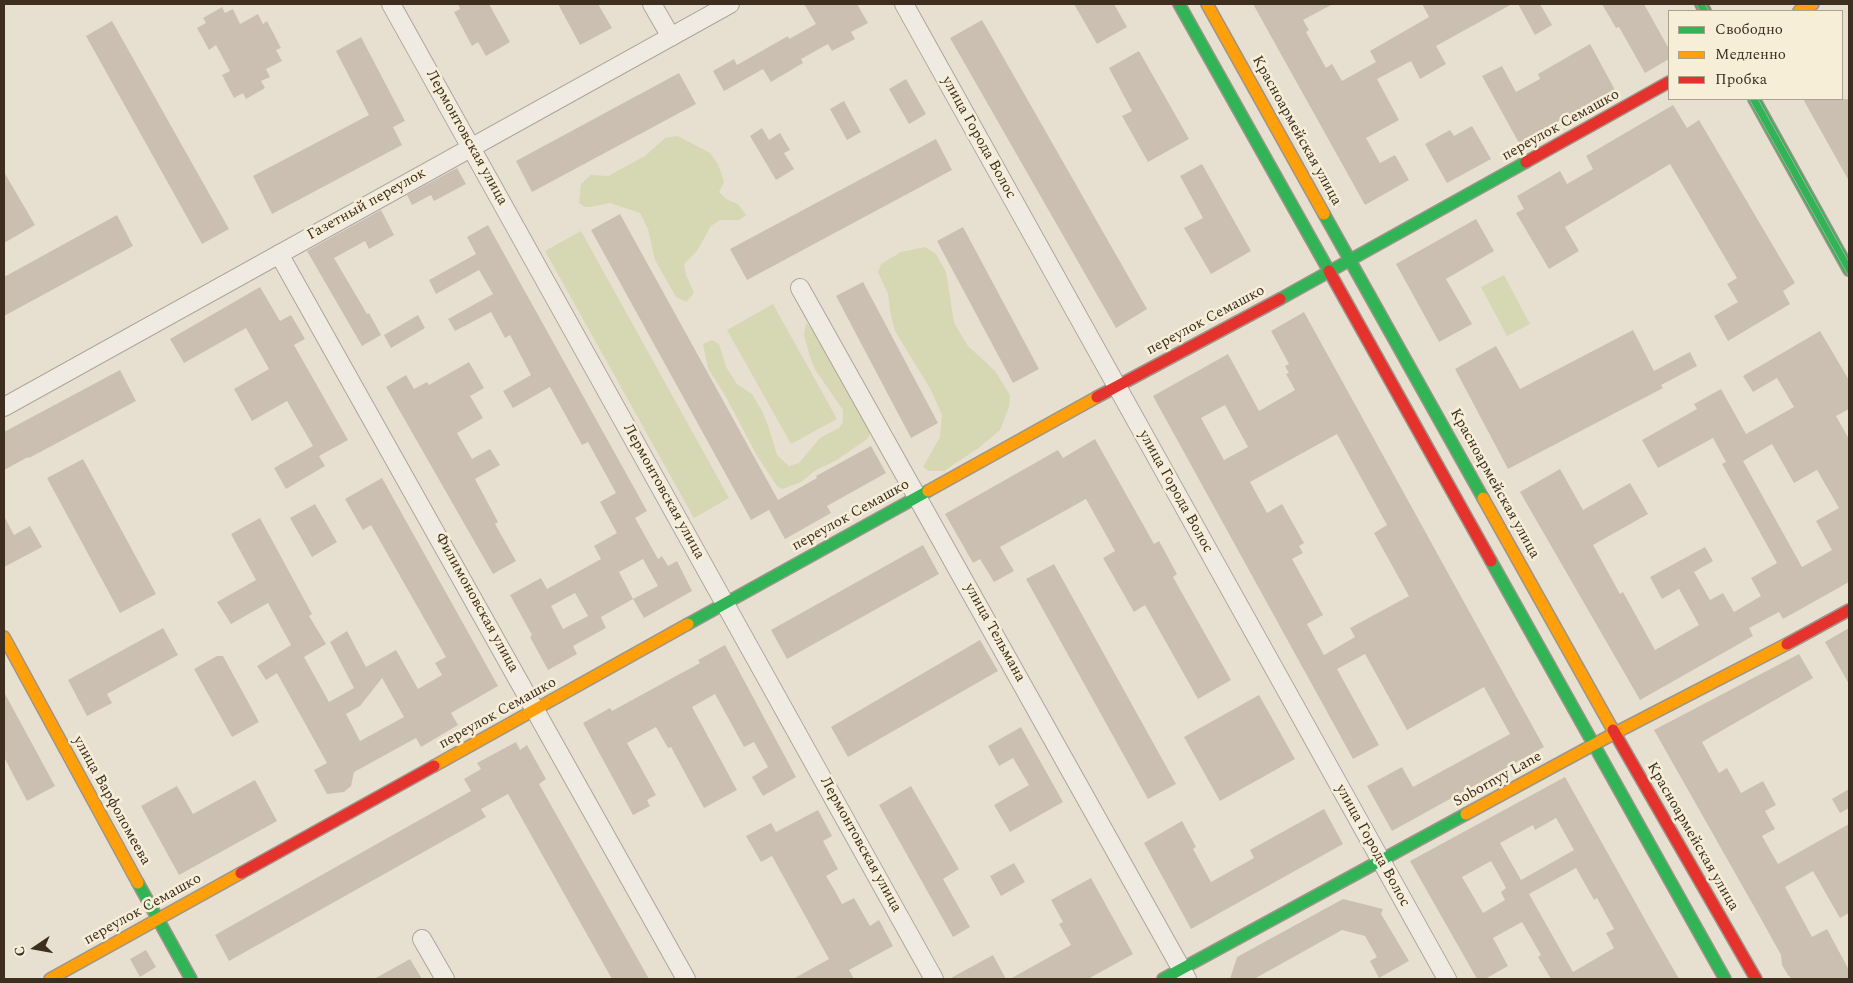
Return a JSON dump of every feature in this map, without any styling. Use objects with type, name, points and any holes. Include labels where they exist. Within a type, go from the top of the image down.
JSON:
[{"type":"main road","points":[[1179,4],[1725,979]]},
{"type":"main road","name":"Красноармейская улица","points":[[1207,4],[1615,732],[1756,979]]},
{"type":"main road","points":[[1801,10],[1812,4]]},
{"type":"main road","name":"переулок Семашко","points":[[50,979],[536,710],[725,603],[1117,386],[1351,260],[1668,83]]},
{"type":"main road","points":[[1755,100],[1849,270]]},
{"type":"main road","name":"Sobornyy Lane","points":[[1163,979],[1184,974],[1380,861],[1615,732],[1767,655],[1849,610]]},
{"type":"main road","name":"улица Варфоломеева","points":[[4,637],[191,979]]},
{"type":"street","name":"Лермонтовская улица","points":[[391,4],[934,979]]},
{"type":"street","points":[[652,4],[670,37]]},
{"type":"street","name":"Газетный переулок","points":[[4,407],[730,4]]},
{"type":"street","name":"улица Города Волос","points":[[904,4],[1447,979]]},
{"type":"street","name":"Филимоновская улица","points":[[279,254],[686,979]]},
{"type":"street","name":"улица Тельмана","points":[[800,288],[1184,974]]},
{"type":"street","points":[[422,939],[445,979]]},
{"type":"green space","points":[[678,136],[710,153],[718,164],[724,182],[719,192],[726,199],[738,204],[746,215],[739,220],[720,220],[711,226],[697,251],[684,264],[686,275],[694,293],[686,302],[676,297],[655,260],[648,229],[640,213],[610,203],[585,207],[579,203],[581,184],[591,175],[608,176],[645,156],[665,138]]},
{"type":"green space","points":[[581,231],[729,498],[694,518],[545,251]]},
{"type":"green space","points":[[925,247],[936,254],[946,272],[954,323],[968,346],[995,371],[1010,395],[1009,407],[1000,430],[980,447],[944,471],[929,471],[923,467],[940,437],[942,415],[931,390],[895,331],[888,294],[878,272],[881,264],[901,252]]},
{"type":"green space","points":[[1504,275],[1530,324],[1507,336],[1481,287]]},
{"type":"green space","points":[[773,304],[837,419],[791,444],[727,330]]},
{"type":"green space","points":[[806,323],[815,331],[873,429],[867,439],[837,460],[816,470],[801,482],[782,489],[777,486],[757,456],[726,397],[708,368],[703,344],[712,340],[719,344],[726,367],[737,384],[752,394],[768,425],[777,455],[789,466],[799,463],[820,438],[839,428],[843,422],[843,410],[816,371],[811,360],[804,335]]},
{"type":"building","points":[[458,4],[489,4],[510,42],[486,56],[478,42],[472,46],[454,12],[460,9]]},
{"type":"building","points":[[558,4],[598,4],[612,28],[580,45]]},
{"type":"building","points":[[804,4],[857,4],[868,23],[851,32],[855,39],[832,51],[828,44],[801,59],[803,63],[771,82],[763,69],[724,91],[713,71],[734,59],[737,65],[788,36],[789,39],[816,24]]},
{"type":"building","points":[[1074,4],[1114,4],[1127,27],[1097,44]]},
{"type":"building","points":[[1253,4],[1333,4],[1303,20],[1309,30],[1306,32],[1326,68],[1332,64],[1342,81],[1376,62],[1370,51],[1429,17],[1422,4],[1512,4],[1436,46],[1446,64],[1420,79],[1411,61],[1377,79],[1399,120],[1366,138],[1380,163],[1395,155],[1409,180],[1365,205]]},
{"type":"building","points":[[1518,4],[1540,4],[1552,25],[1535,35]]},
{"type":"building","points":[[1602,4],[1644,4],[1668,47],[1668,60],[1645,73],[1619,27],[1616,28]]},
{"type":"building","points":[[222,7],[225,13],[233,9],[240,24],[258,14],[263,24],[267,21],[281,48],[276,50],[282,61],[266,69],[270,77],[261,81],[265,88],[246,99],[243,93],[234,98],[222,75],[230,71],[216,45],[209,50],[197,28],[206,23],[203,18]]},
{"type":"building","points":[[982,20],[1147,309],[1116,328],[950,38]]},
{"type":"building","points":[[112,21],[229,229],[202,244],[86,36]]},
{"type":"building","points":[[361,37],[405,121],[393,127],[402,145],[272,214],[253,176],[369,115],[336,51]]},
{"type":"building","points":[[1590,44],[1615,90],[1519,143],[1482,76],[1502,66],[1516,92],[1540,79],[1538,74]]},
{"type":"building","points":[[1139,51],[1189,139],[1148,162],[1122,116],[1132,111],[1109,68]]},
{"type":"building","points":[[679,73],[696,104],[532,192],[516,161]]},
{"type":"building","points":[[906,79],[926,114],[909,124],[889,89]]},
{"type":"building","points":[[1849,99],[1849,181],[1804,100]]},
{"type":"building","points":[[844,101],[861,132],[847,140],[830,109]]},
{"type":"building","points":[[1673,105],[1687,128],[1699,120],[1795,283],[1783,291],[1790,304],[1728,341],[1714,316],[1738,302],[1727,284],[1737,278],[1670,164],[1565,227],[1579,251],[1549,269],[1516,213],[1524,209],[1517,196],[1560,171],[1567,184],[1593,169],[1586,156]]},
{"type":"building","points":[[1472,126],[1491,159],[1447,183],[1425,144],[1450,130],[1454,136]]},
{"type":"building","points":[[762,128],[769,140],[780,133],[790,150],[784,153],[794,169],[776,180],[750,136]]},
{"type":"building","points":[[936,139],[952,170],[747,280],[730,249]]},
{"type":"building","points":[[1202,164],[1251,251],[1211,274],[1184,228],[1203,218],[1180,176]]},
{"type":"building","points":[[457,168],[466,184],[434,201],[431,195],[412,205],[407,195]]},
{"type":"building","points":[[4,172],[35,225],[4,243]]},
{"type":"building","points":[[381,210],[394,235],[369,249],[365,241],[334,258],[381,335],[362,346],[307,251]]},
{"type":"building","points":[[620,214],[778,500],[817,478],[816,476],[871,446],[886,473],[827,506],[831,513],[785,539],[769,510],[751,520],[591,230]]},
{"type":"building","points":[[117,215],[133,246],[4,316],[4,277]]},
{"type":"building","points":[[1476,219],[1494,251],[1446,279],[1472,324],[1439,342],[1396,264]]},
{"type":"building","points":[[488,225],[647,511],[635,518],[658,559],[662,556],[668,566],[677,561],[692,591],[644,618],[633,599],[601,617],[606,628],[573,646],[577,654],[548,670],[530,637],[532,635],[510,595],[541,578],[547,589],[601,559],[594,546],[617,533],[600,502],[616,493],[588,442],[582,445],[550,387],[513,408],[503,391],[531,375],[510,335],[505,338],[491,312],[455,331],[448,319],[493,294],[479,270],[436,294],[429,280],[476,254],[467,237]],"holes":[[[643,559],[658,586],[633,599],[619,572]],[[575,593],[588,616],[563,629],[551,606]]]},
{"type":"building","points":[[963,227],[1039,369],[1013,383],[937,241]]},
{"type":"building","points":[[863,282],[938,423],[911,438],[836,296]]},
{"type":"building","points":[[260,287],[280,321],[291,315],[305,339],[294,345],[348,440],[319,456],[325,466],[286,489],[274,468],[313,446],[287,401],[252,421],[234,389],[269,369],[246,328],[184,363],[170,339]]},
{"type":"building","points":[[1304,312],[1544,747],[1392,831],[1367,786],[1402,767],[1413,787],[1510,734],[1484,687],[1407,730],[1365,654],[1337,669],[1379,745],[1353,759],[1153,396],[1228,354],[1259,411],[1295,390],[1286,374],[1289,373],[1285,366],[1289,364],[1271,331]],"holes":[[[1225,405],[1248,447],[1224,460],[1201,418]],[[1337,434],[1387,525],[1374,533],[1409,596],[1350,628],[1355,637],[1324,655],[1307,624],[1323,615],[1292,559],[1303,553],[1299,546],[1304,543],[1282,504],[1267,513],[1250,482]]]},
{"type":"building","points":[[418,315],[425,328],[391,348],[384,335]]},
{"type":"building","points":[[1633,330],[1654,371],[1690,352],[1697,366],[1661,385],[1663,388],[1508,469],[1455,369],[1496,346],[1520,389]]},
{"type":"building","points":[[1820,331],[1849,380],[1849,409],[1836,416],[1849,439],[1849,582],[1783,619],[1779,612],[1749,628],[1753,636],[1640,700],[1520,492],[1560,469],[1583,510],[1630,483],[1648,514],[1593,545],[1620,594],[1623,592],[1655,650],[1699,625],[1679,589],[1662,599],[1650,577],[1705,547],[1713,561],[1694,572],[1710,600],[1723,593],[1734,612],[1761,596],[1751,578],[1777,563],[1722,464],[1726,462],[1713,438],[1658,468],[1642,440],[1697,409],[1694,404],[1721,389],[1746,434],[1794,407],[1777,378],[1753,392],[1743,376]],"holes":[[[1772,444],[1794,483],[1817,470],[1839,508],[1816,521],[1832,550],[1802,567],[1743,461]]]},
{"type":"building","points":[[469,362],[484,388],[470,396],[483,418],[457,433],[472,459],[490,449],[500,465],[475,479],[498,522],[495,524],[516,561],[493,574],[386,387],[406,375],[414,389],[427,382],[429,385]]},
{"type":"building","points":[[120,370],[136,401],[4,470],[4,432]]},
{"type":"building","points":[[1095,439],[1154,544],[1159,541],[1177,574],[1173,577],[1231,680],[1198,699],[1145,605],[1134,612],[1103,558],[1115,551],[1086,499],[1000,547],[1014,571],[994,582],[980,559],[973,563],[945,514],[1058,450],[1063,458]]},
{"type":"building","points":[[83,459],[156,594],[120,613],[47,478]]},
{"type":"building","points":[[382,478],[498,686],[451,713],[458,725],[421,747],[416,738],[354,772],[351,786],[344,792],[327,794],[314,770],[327,763],[277,673],[266,680],[257,666],[291,645],[268,603],[231,624],[217,602],[256,580],[231,534],[260,518],[312,614],[309,616],[326,644],[304,657],[329,702],[354,688],[330,642],[347,631],[366,667],[396,650],[418,689],[442,675],[435,663],[446,657],[371,525],[363,530],[345,499]],"holes":[[[382,678],[404,717],[360,741],[346,714],[360,706]]]},
{"type":"building","points":[[315,504],[337,542],[312,557],[290,518]]},
{"type":"building","points":[[4,516],[14,535],[30,526],[42,547],[4,567]]},
{"type":"building","points":[[923,545],[939,574],[787,659],[771,630]]},
{"type":"building","points":[[1054,564],[1176,784],[1148,799],[1026,579]]},
{"type":"building","points":[[163,628],[178,655],[107,694],[112,703],[87,716],[68,680]]},
{"type":"building","points":[[1849,628],[1849,684],[1825,642]]},
{"type":"building","points":[[980,640],[998,671],[848,757],[831,727]]},
{"type":"building","points":[[725,645],[796,777],[763,796],[752,777],[768,767],[754,742],[744,747],[715,694],[692,707],[737,790],[704,808],[671,747],[668,748],[656,727],[627,743],[656,795],[647,800],[650,806],[633,815],[583,723],[610,708],[612,711],[700,663],[698,660]]},
{"type":"building","points":[[1799,654],[1813,678],[1702,742],[1719,773],[1727,768],[1741,793],[1763,781],[1776,805],[1765,811],[1775,829],[1762,836],[1778,864],[1849,824],[1849,913],[1840,918],[1813,871],[1785,887],[1812,937],[1827,929],[1849,970],[1849,979],[1792,979],[1788,975],[1782,965],[1781,955],[1654,730]]},
{"type":"building","points":[[217,656],[223,656],[259,722],[232,737],[194,669]]},
{"type":"building","points":[[4,692],[55,786],[27,801],[4,757]]},
{"type":"building","points":[[1259,695],[1295,759],[1220,801],[1184,737]]},
{"type":"building","points":[[1021,727],[1063,802],[1010,832],[994,805],[1029,785],[1013,758],[999,766],[988,746]]},
{"type":"building","points":[[516,742],[520,750],[527,745],[546,779],[539,784],[649,979],[612,979],[508,794],[481,809],[486,817],[229,961],[215,935],[471,791],[464,779],[481,769],[477,763]]},
{"type":"building","points":[[1565,777],[1679,979],[1551,979],[1538,957],[1541,955],[1522,922],[1493,938],[1508,966],[1485,979],[1477,979],[1410,861]],"holes":[[[1556,818],[1574,850],[1521,880],[1500,843],[1533,825],[1535,830]],[[1491,861],[1506,888],[1501,892],[1505,900],[1483,913],[1462,877]],[[1576,868],[1594,900],[1597,898],[1614,929],[1606,933],[1614,948],[1573,972],[1529,894]]]},
{"type":"building","points":[[255,780],[277,821],[179,875],[141,806],[177,786],[193,814]]},
{"type":"building","points":[[911,786],[959,869],[943,879],[970,927],[953,937],[879,805]]},
{"type":"building","points":[[1849,789],[1849,808],[1840,813],[1832,799]]},
{"type":"building","points":[[1324,809],[1343,844],[1191,929],[1144,843],[1182,821],[1196,847],[1193,849],[1211,882],[1254,858],[1250,850]]},
{"type":"building","points":[[818,810],[832,836],[823,841],[838,869],[826,876],[842,904],[854,898],[870,926],[879,920],[893,946],[849,970],[854,979],[793,979],[829,959],[772,856],[761,862],[746,836],[771,823],[776,832]]},
{"type":"building","points":[[1014,863],[1025,882],[1001,896],[990,876]]},
{"type":"building","points":[[1091,878],[1133,954],[1088,979],[1010,979],[1071,945],[1059,924],[1063,922],[1051,900]]},
{"type":"building","points":[[1343,899],[1383,909],[1381,914],[1409,961],[1379,978],[1370,961],[1377,957],[1365,936],[1342,930],[1254,979],[1230,979],[1237,957]]},
{"type":"building","points":[[146,950],[156,967],[140,977],[130,959]]},
{"type":"building","points":[[993,955],[1006,979],[949,979]]},
{"type":"building","points":[[410,959],[422,979],[374,979]]},
{"type":"tram line","points":[[1696,4],[1699,10]]},
{"type":"tram line","points":[[1705,4],[1708,10]]},
{"type":"tram line","points":[[1750,100],[1849,277]]},
{"type":"tram line","points":[[1759,100],[1849,262]]},
{"type":"traffic: fast","points":[[1179,4],[1329,271]]},
{"type":"traffic: fast","points":[[1701,4],[1704,10]]},
{"type":"traffic: fast","points":[[1755,100],[1849,270]]},
{"type":"traffic: fast","points":[[1280,299],[1526,162]]},
{"type":"traffic: fast","points":[[1324,214],[1483,498]]},
{"type":"traffic: fast","points":[[688,624],[928,491]]},
{"type":"traffic: fast","points":[[1491,561],[1725,979]]},
{"type":"traffic: fast","points":[[1163,979],[1466,814]]},
{"type":"traffic: fast","points":[[138,883],[191,979]]},
{"type":"traffic: slow","points":[[1207,4],[1324,214]]},
{"type":"traffic: slow","points":[[1801,10],[1813,4]]},
{"type":"traffic: slow","points":[[928,491],[1097,397]]},
{"type":"traffic: slow","points":[[1483,498],[1613,730]]},
{"type":"traffic: slow","points":[[434,766],[688,624]]},
{"type":"traffic: slow","points":[[4,637],[138,883]]},
{"type":"traffic: slow","points":[[1466,814],[1615,733],[1787,644]]},
{"type":"traffic: slow","points":[[50,979],[241,873]]},
{"type":"traffic: jam","points":[[1526,162],[1668,83]]},
{"type":"traffic: jam","points":[[1329,271],[1491,561]]},
{"type":"traffic: jam","points":[[1097,397],[1280,299]]},
{"type":"traffic: jam","points":[[1787,644],[1849,610]]},
{"type":"traffic: jam","points":[[1613,730],[1756,979]]},
{"type":"traffic: jam","points":[[241,873],[434,766]]}]
